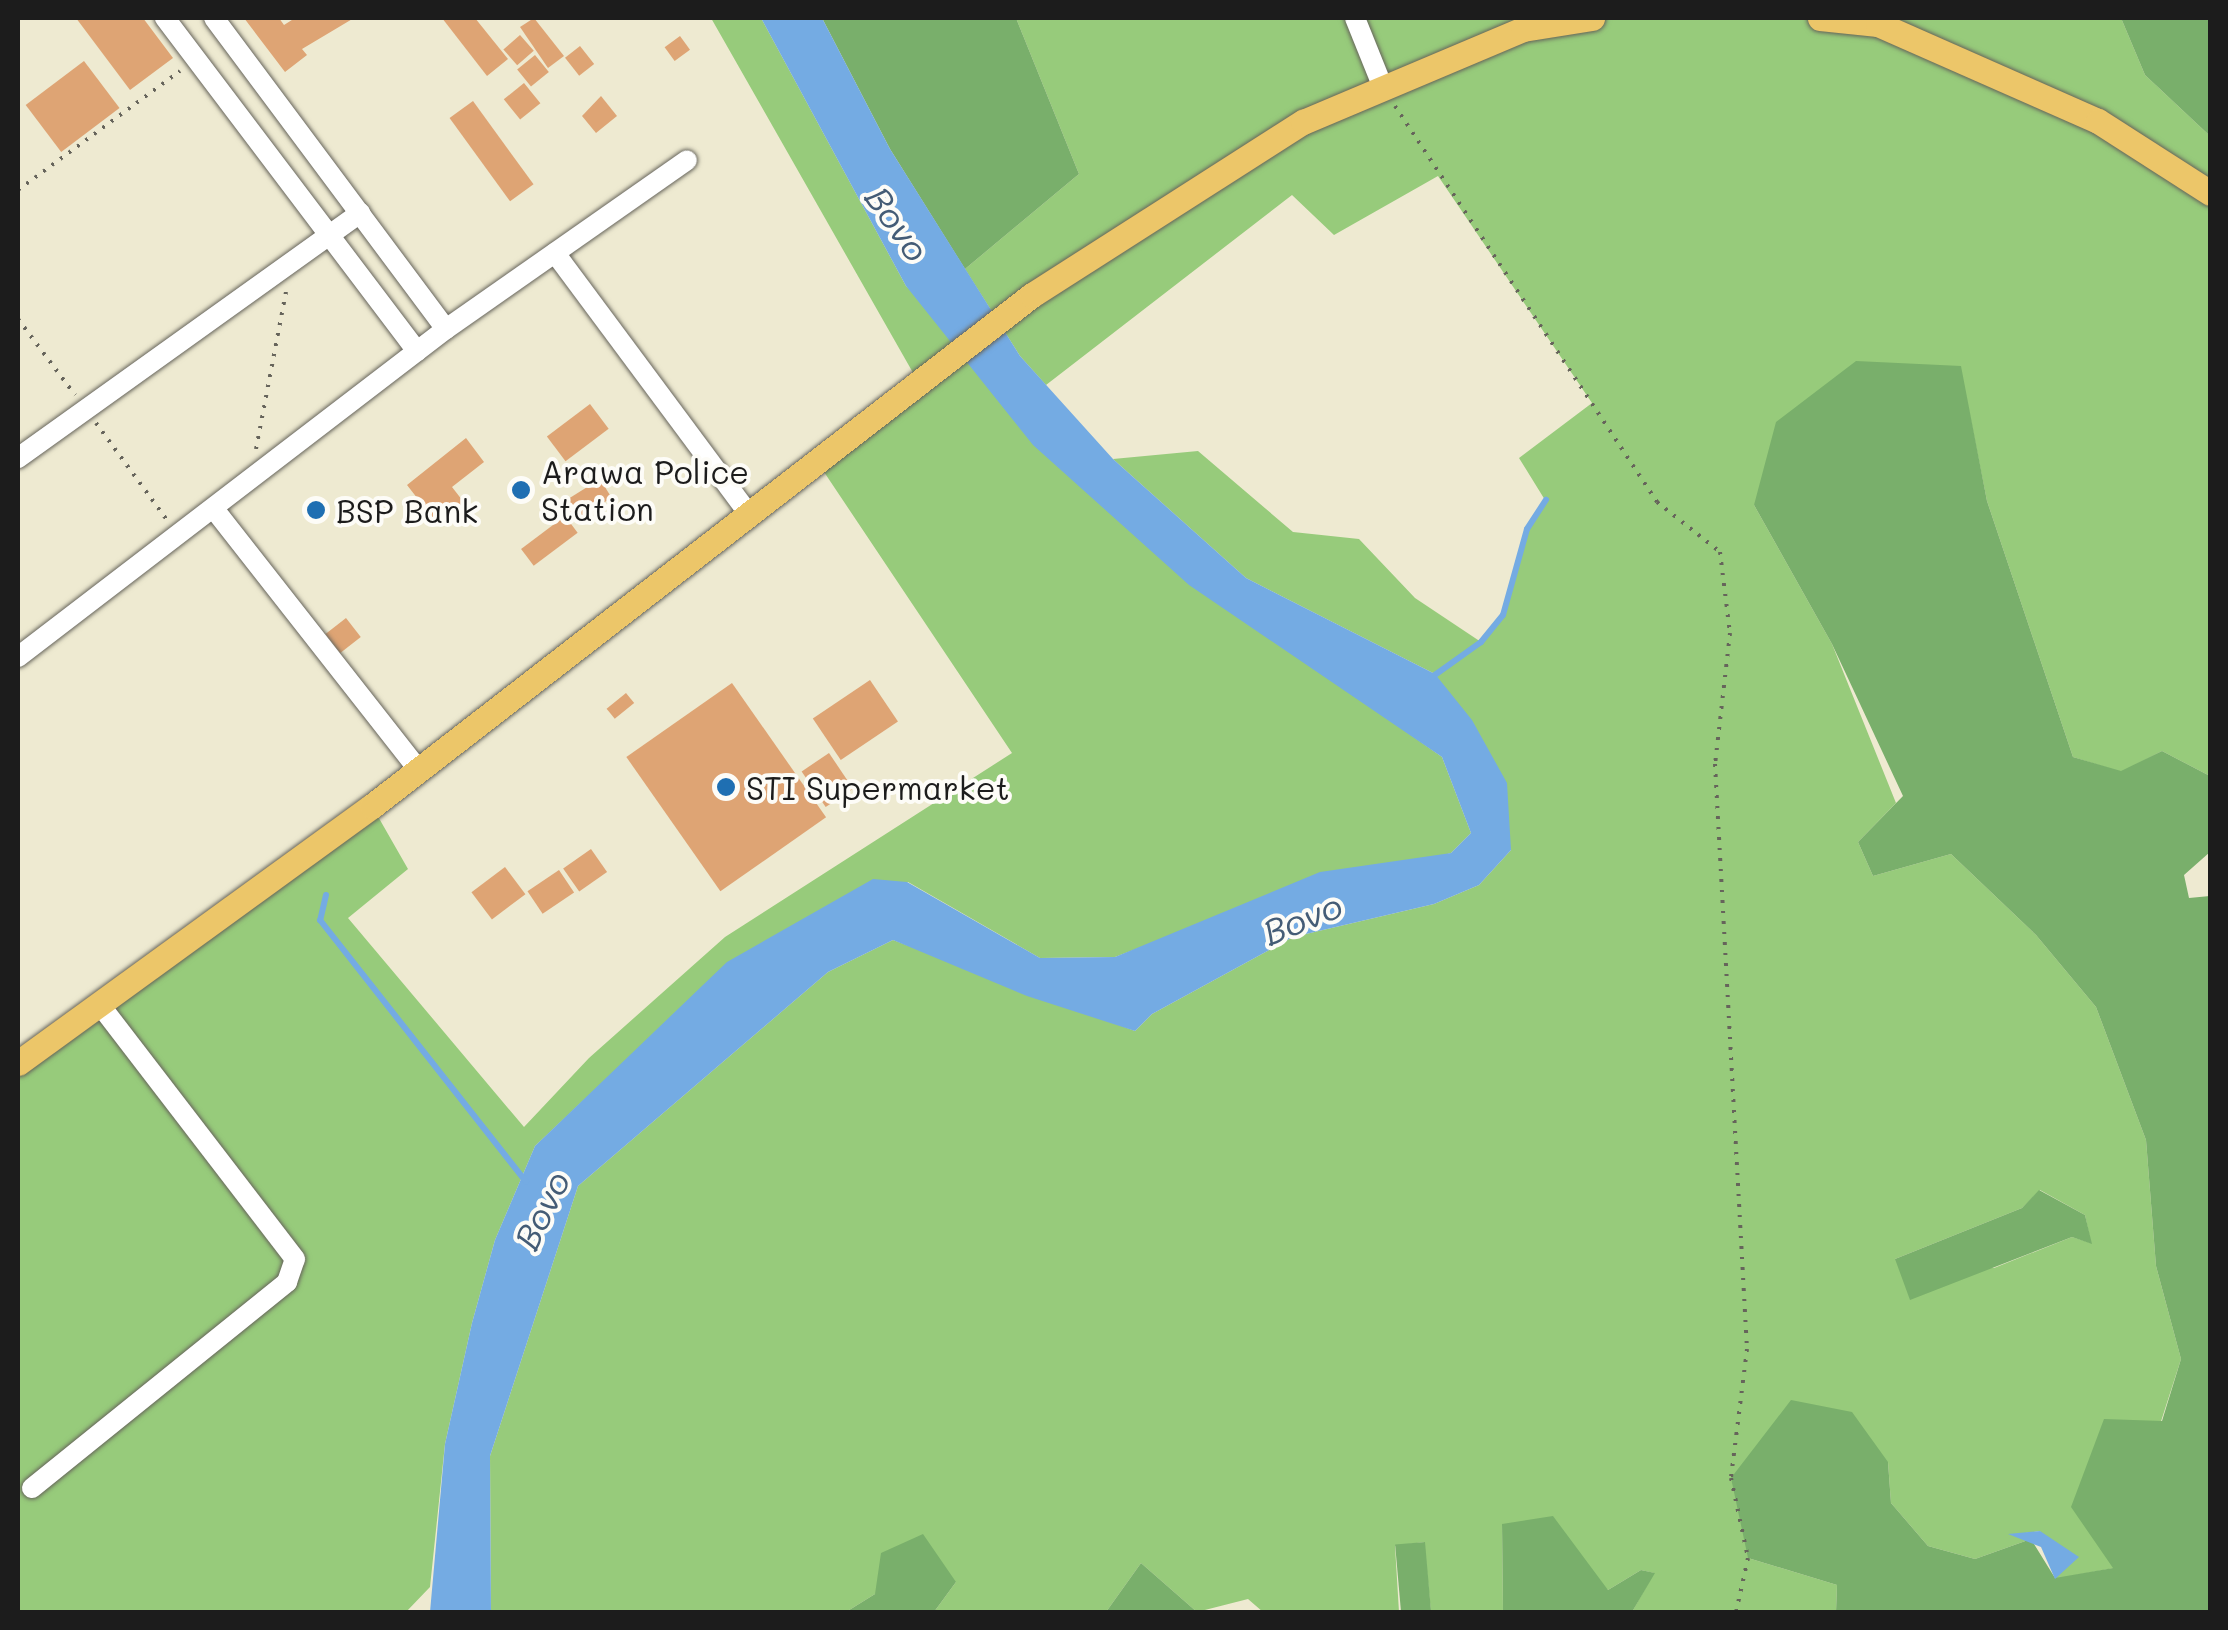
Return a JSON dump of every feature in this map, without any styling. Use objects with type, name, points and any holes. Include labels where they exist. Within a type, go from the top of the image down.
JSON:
[{"type":"main road","points":[[18,1063],[419,770],[1032,295],[1303,122],[1523,28],[1592,18]]},
{"type":"main road","points":[[1820,18],[1878,24],[2098,121],[2210,193]]},
{"type":"street","points":[[165,18],[418,351]]},
{"type":"street","points":[[214,18],[446,329]]},
{"type":"street","points":[[1356,18],[1382,85]]},
{"type":"street","points":[[18,657],[446,329],[688,160]]},
{"type":"street","points":[[18,458],[360,213]]},
{"type":"street","points":[[555,253],[748,514]]},
{"type":"street","points":[[214,510],[419,770]]},
{"type":"street","points":[[32,1488],[287,1282],[295,1259],[100,1004]]},
{"type":"path","points":[[18,190],[196,59]]},
{"type":"path","points":[[1382,85],[1657,502],[1720,552],[1730,633],[1715,764],[1747,1348],[1731,1478],[1748,1558],[1736,1612]]},
{"type":"path","points":[[250,482],[292,262]]},
{"type":"path","points":[[18,320],[178,536]]},
{"type":"green space","points":[[711,18],[761,18],[906,286],[1337,683],[1442,757],[1471,833],[1451,853],[1196,926],[1115,957],[1040,958],[908,882],[590,1094],[535,1146],[495,1240],[472,1323],[445,1444],[430,1587],[406,1612],[18,1612],[18,1063],[372,806],[408,869],[348,918],[524,1127],[589,1058],[725,937],[1012,753],[818,463],[920,385]]},
{"type":"green space","points":[[822,18],[1016,18],[1079,174],[965,269],[890,149]]},
{"type":"green space","points":[[1016,18],[2121,18],[2145,75],[2210,136],[2210,776],[2162,751],[2121,772],[2073,757],[1987,501],[1960,366],[1754,505],[1832,644],[1896,803],[1858,842],[1873,876],[1951,854],[2036,935],[2096,1007],[2146,1140],[2156,1266],[2181,1359],[2114,1568],[2055,1579],[2040,1531],[2012,1535],[2031,1539],[1975,1559],[1928,1546],[1891,1503],[1888,1462],[1748,1558],[1837,1585],[1836,1612],[1632,1612],[1654,1573],[1641,1570],[1608,1590],[1502,1525],[1503,1612],[1431,1612],[1424,1542],[1395,1546],[1399,1612],[1263,1612],[1248,1599],[1197,1612],[1141,1563],[1106,1612],[934,1612],[956,1582],[875,1594],[846,1612],[491,1612],[490,1456],[578,1186],[828,972],[893,940],[1135,1031],[1152,1014],[1293,937],[1434,904],[1479,885],[1511,850],[1435,674],[1246,578],[1113,459],[1198,451],[1293,532],[1359,539],[1415,598],[1481,642],[1503,614],[1527,529],[1545,500],[1519,458],[1592,403],[1438,176],[1334,235],[1292,195],[1046,385],[1020,356],[965,269],[1079,174]],"holes":[[[2040,1190],[2085,1215],[2091,1243],[2072,1237],[1994,1268],[1895,1259],[2022,1208]]]},
{"type":"green space","points":[[2121,18],[2210,18],[2210,136],[2145,75]]},
{"type":"green space","points":[[1856,361],[1961,366],[1987,501],[2073,757],[2121,771],[2162,751],[2210,776],[2210,852],[2184,875],[2189,898],[2210,896],[2210,1612],[1836,1612],[1837,1585],[1748,1558],[1731,1478],[1791,1400],[1852,1412],[1888,1462],[1891,1503],[1928,1546],[1975,1559],[2031,1539],[2055,1578],[2113,1568],[2071,1507],[2104,1419],[2162,1421],[2181,1359],[2156,1266],[2146,1140],[2096,1007],[2036,935],[1951,854],[1873,876],[1858,842],[1903,796],[1832,644],[1754,505],[1776,422]]},
{"type":"green space","points":[[2039,1190],[2085,1215],[2092,1244],[2072,1237],[1910,1300],[1895,1259],[2022,1208]]},
{"type":"green space","points":[[1553,1516],[1608,1590],[1641,1570],[1655,1573],[1632,1612],[1503,1612],[1502,1524]]},
{"type":"green space","points":[[923,1534],[956,1582],[934,1612],[846,1612],[875,1594],[881,1553]]},
{"type":"green space","points":[[1425,1542],[1431,1612],[1401,1612],[1395,1545]]},
{"type":"green space","points":[[1141,1563],[1197,1612],[1106,1612]]},
{"type":"water","name":"Bovo","points":[[761,18],[822,18],[890,149],[1020,356],[1113,459],[1246,578],[1435,674],[1472,720],[1507,783],[1511,850],[1479,885],[1434,904],[1293,937],[1152,1014],[1135,1031],[1027,996],[893,940],[828,972],[578,1186],[490,1456],[491,1612],[430,1612],[445,1444],[472,1323],[495,1240],[535,1146],[727,962],[873,879],[907,882],[1040,958],[1115,957],[1320,872],[1451,853],[1471,833],[1442,757],[1189,585],[1033,445],[906,286]]},
{"type":"water","points":[[2040,1531],[2079,1557],[2055,1579],[2041,1547],[2008,1534]]},
{"type":"building","points":[[76,18],[143,18],[173,58],[130,90]]},
{"type":"building","points":[[244,18],[279,18],[284,25],[295,18],[354,18],[302,49],[307,55],[285,72]]},
{"type":"building","points":[[442,18],[475,18],[508,59],[487,76]]},
{"type":"building","points":[[534,18],[564,56],[548,68],[520,27]]},
{"type":"building","points":[[520,35],[534,51],[517,65],[503,49]]},
{"type":"building","points":[[680,36],[690,50],[675,61],[665,47]]},
{"type":"building","points":[[580,46],[594,64],[579,76],[565,58]]},
{"type":"building","points":[[535,55],[549,72],[531,87],[517,69]]},
{"type":"building","points":[[84,61],[120,108],[61,152],[26,105]]},
{"type":"building","points":[[524,83],[540,103],[520,120],[504,99]]},
{"type":"building","points":[[601,96],[617,116],[596,133],[582,116]]},
{"type":"building","points":[[473,101],[534,184],[510,201],[450,118]]},
{"type":"building","points":[[590,404],[609,429],[566,461],[547,436]]},
{"type":"building","points":[[466,438],[484,462],[452,487],[466,505],[439,526],[407,485]]},
{"type":"building","points":[[600,479],[612,498],[571,523],[559,504]]},
{"type":"building","points":[[565,516],[578,533],[534,566],[521,549]]},
{"type":"building","points":[[346,618],[361,637],[340,653],[326,634]]},
{"type":"building","points":[[870,680],[898,721],[841,760],[813,719]]},
{"type":"building","name":"STI Supermarket","points":[[732,683],[826,817],[720,891],[626,757]]},
{"type":"building","points":[[626,693],[634,703],[615,719],[607,709]]},
{"type":"building","points":[[829,753],[853,789],[826,807],[802,771]]},
{"type":"building","points":[[591,849],[607,872],[579,891],[563,869]]},
{"type":"building","points":[[505,867],[525,894],[492,919],[471,892]]},
{"type":"building","points":[[559,870],[574,892],[543,914],[527,891]]},
{"type":"waterway","points":[[1432,677],[1481,642],[1503,615],[1527,529],[1546,500]]},
{"type":"waterway","name":"Bovo","points":[[326,895],[320,920],[526,1182]]},
{"type":"place","name":"Arawa Police Station","points":[[521,490]]},
{"type":"place","name":"BSP Bank","points":[[316,510]]},
{"type":"place","name":"STI Supermarket","points":[[726,787]]}]
